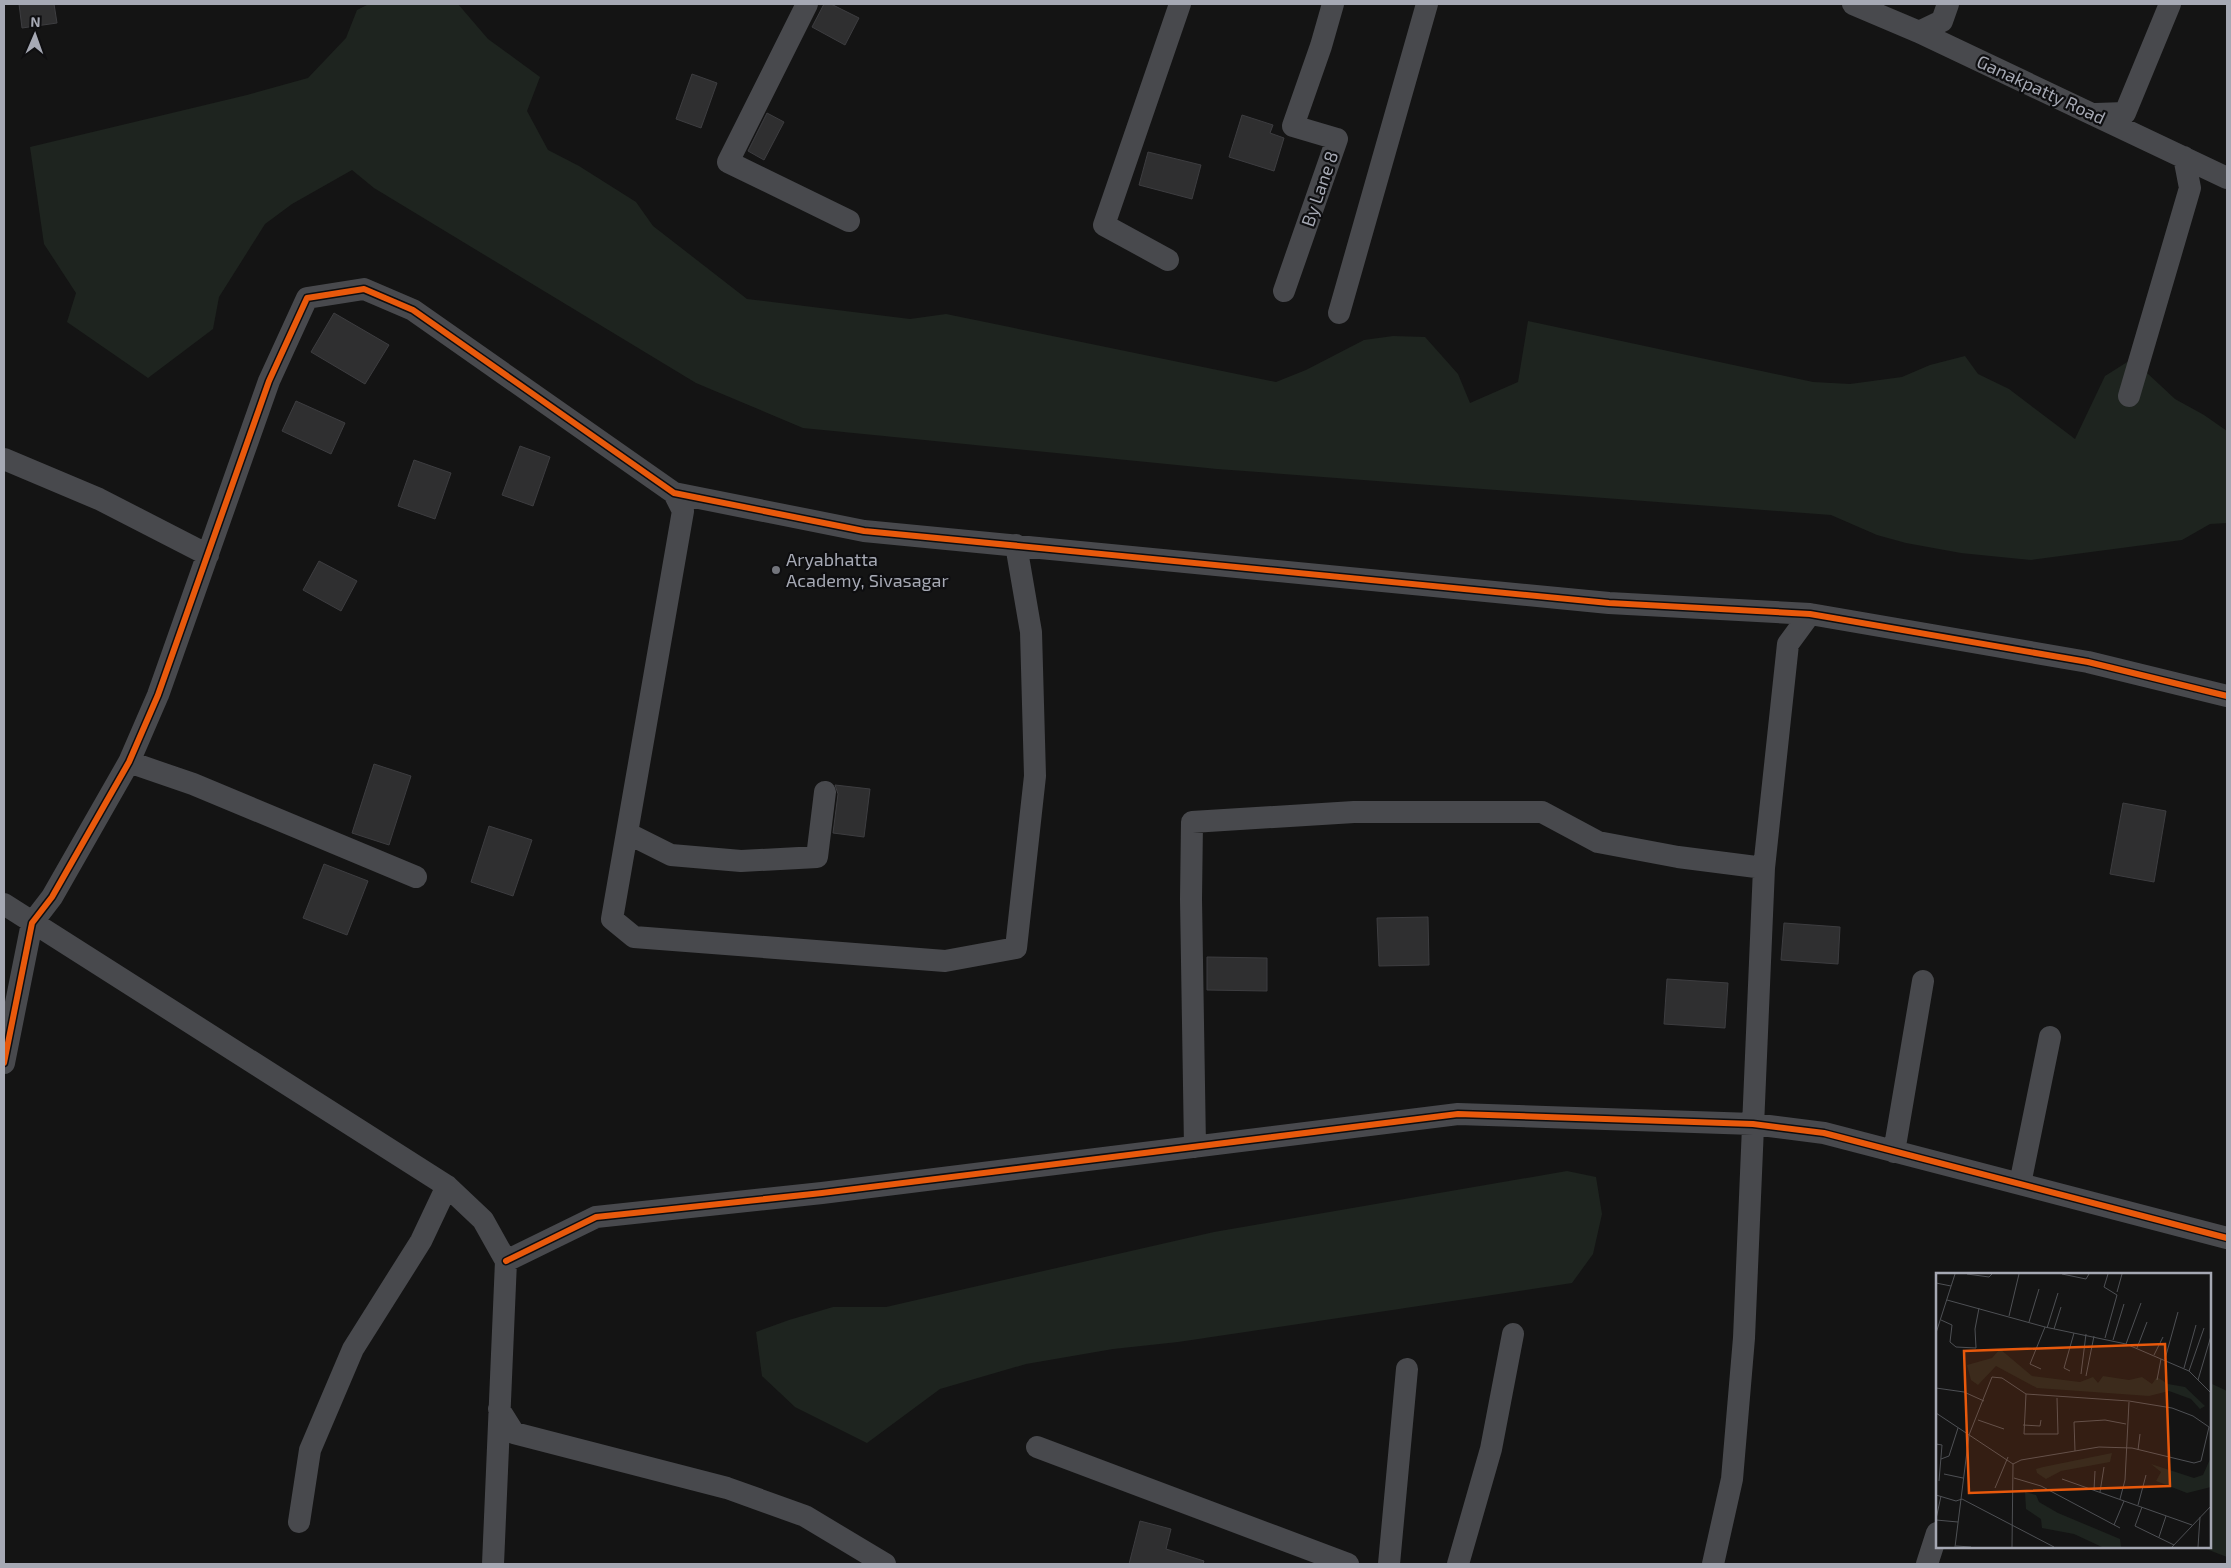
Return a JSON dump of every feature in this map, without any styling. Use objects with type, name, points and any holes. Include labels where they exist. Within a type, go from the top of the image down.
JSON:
[{"type":"street","points":[[807,4],[728,162],[849,221]]},
{"type":"street","points":[[1168,260],[1104,225],[1180,4]]},
{"type":"street","name":"By Lane 8","points":[[1284,291],[1337,139],[1293,126],[1321,46],[1333,4]]},
{"type":"street","points":[[1339,313],[1427,4]]},
{"type":"street","name":"Ganakpatty Road","points":[[1853,4],[1919,32],[2184,157],[2221,171]]},
{"type":"street","points":[[1919,32],[1942,21],[1948,4]]},
{"type":"street","points":[[2090,114],[2125,113],[2170,4]]},
{"type":"street","points":[[2129,396],[2190,188],[2184,157]]},
{"type":"street","points":[[4,1063],[32,923],[52,897],[129,762],[158,695],[270,381],[306,298],[364,289],[413,310],[674,493],[864,531],[1609,603],[1810,614],[2088,662],[2227,696]]},
{"type":"street","points":[[4,459],[99,499],[208,555]]},
{"type":"street","points":[[674,493],[683,511],[612,919],[634,937],[945,961],[1016,948],[1035,776],[1031,632],[1016,546]]},
{"type":"street","points":[[1713,1564],[1733,1470],[1744,1338],[1764,868],[1788,644],[1810,614]]},
{"type":"street","points":[[129,762],[193,784],[416,877]]},
{"type":"street","points":[[627,833],[671,855],[741,861],[817,857],[824,792]]},
{"type":"street","points":[[1195,1147],[1191,899],[1192,822],[1354,812],[1542,812],[1598,842],[1678,857],[1764,868]]},
{"type":"street","points":[[4,904],[447,1186],[482,1220],[506,1261],[493,1564]]},
{"type":"street","points":[[1894,1152],[1923,981]]},
{"type":"street","points":[[2020,1184],[2050,1037]]},
{"type":"street","points":[[506,1261],[596,1217],[832,1192],[1458,1114],[1753,1124],[1824,1133],[2227,1238]]},
{"type":"street","points":[[298,1522],[310,1450],[353,1349],[421,1241],[447,1186]]},
{"type":"street","points":[[1458,1564],[1491,1449],[1513,1334]]},
{"type":"street","points":[[1389,1564],[1407,1369]]},
{"type":"street","points":[[499,1409],[514,1433],[727,1488],[805,1516],[885,1564]]},
{"type":"street","points":[[1037,1447],[1348,1564]]},
{"type":"street","points":[[1927,1564],[1936,1536]]},
{"type":"shaded area","points":[[369,4],[458,4],[488,39],[540,77],[527,111],[548,150],[579,166],[636,202],[653,226],[747,299],[910,319],[946,314],[1276,382],[1306,370],[1364,340],[1393,336],[1425,337],[1458,374],[1470,403],[1518,382],[1528,321],[1813,382],[1850,384],[1902,377],[1930,365],[1965,356],[1978,374],[2009,389],[2075,439],[2105,376],[2132,359],[2175,399],[2204,415],[2227,431],[2227,523],[2210,524],[2182,540],[2031,560],[1961,553],[1906,543],[1877,535],[1831,515],[1217,469],[803,428],[696,383],[374,188],[352,170],[292,204],[265,224],[219,297],[213,329],[148,378],[67,322],[76,293],[44,244],[30,147],[247,95],[308,78],[346,38],[357,10]]},
{"type":"shaded area","points":[[1567,1171],[1596,1177],[1602,1214],[1593,1254],[1572,1283],[1178,1342],[1113,1349],[1026,1364],[940,1389],[867,1443],[795,1407],[762,1376],[756,1332],[833,1307],[886,1307],[1214,1232]]},
{"type":"shaded area","points":[[2211,1383],[2227,1391],[2227,1557],[2204,1548],[2211,1548]]},
{"type":"building","points":[[19,4],[54,4],[57,23],[22,28]]},
{"type":"building","points":[[824,4],[831,4],[859,18],[845,45],[812,27]]},
{"type":"building","points":[[692,74],[717,83],[701,128],[676,119]]},
{"type":"building","points":[[767,113],[784,122],[764,160],[748,151]]},
{"type":"building","points":[[1242,115],[1273,125],[1270,133],[1284,138],[1274,171],[1229,157]]},
{"type":"building","points":[[1148,152],[1201,165],[1192,199],[1139,185]]},
{"type":"building","points":[[334,313],[389,345],[365,384],[311,352]]},
{"type":"building","points":[[296,401],[345,423],[331,454],[282,431]]},
{"type":"building","points":[[520,446],[550,457],[533,506],[502,495]]},
{"type":"building","points":[[414,460],[451,473],[435,519],[398,506]]},
{"type":"building","points":[[319,561],[357,581],[341,611],[303,590]]},
{"type":"building","points":[[374,764],[411,776],[389,845],[352,833]]},
{"type":"building","points":[[835,785],[870,789],[864,837],[833,833],[838,794]]},
{"type":"building","points":[[2123,803],[2166,811],[2154,882],[2110,874]]},
{"type":"building","points":[[489,826],[532,840],[513,896],[471,882]]},
{"type":"building","points":[[324,864],[368,881],[347,935],[303,918]]},
{"type":"building","points":[[1428,917],[1429,965],[1379,966],[1377,918]]},
{"type":"building","points":[[1784,923],[1840,927],[1838,964],[1781,960]]},
{"type":"building","points":[[1207,957],[1267,958],[1267,991],[1207,990]]},
{"type":"building","points":[[1667,979],[1728,983],[1725,1028],[1664,1024]]},
{"type":"building","points":[[1140,1521],[1171,1529],[1166,1549],[1204,1561],[1203,1564],[1129,1564]]},
{"type":"cycle path","points":[[4,1063],[32,923],[52,897],[129,762],[158,695],[269,381],[307,298],[364,289],[413,310],[674,493],[864,531],[1609,603],[1810,614],[2088,662],[2227,696]]},
{"type":"cycle path","points":[[506,1261],[596,1217],[822,1193],[1458,1114],[1753,1124],[1824,1133],[2227,1238]]},
{"type":"place","name":"Aryabhatta Academy, Sivasagar","points":[[776,570]]}]
